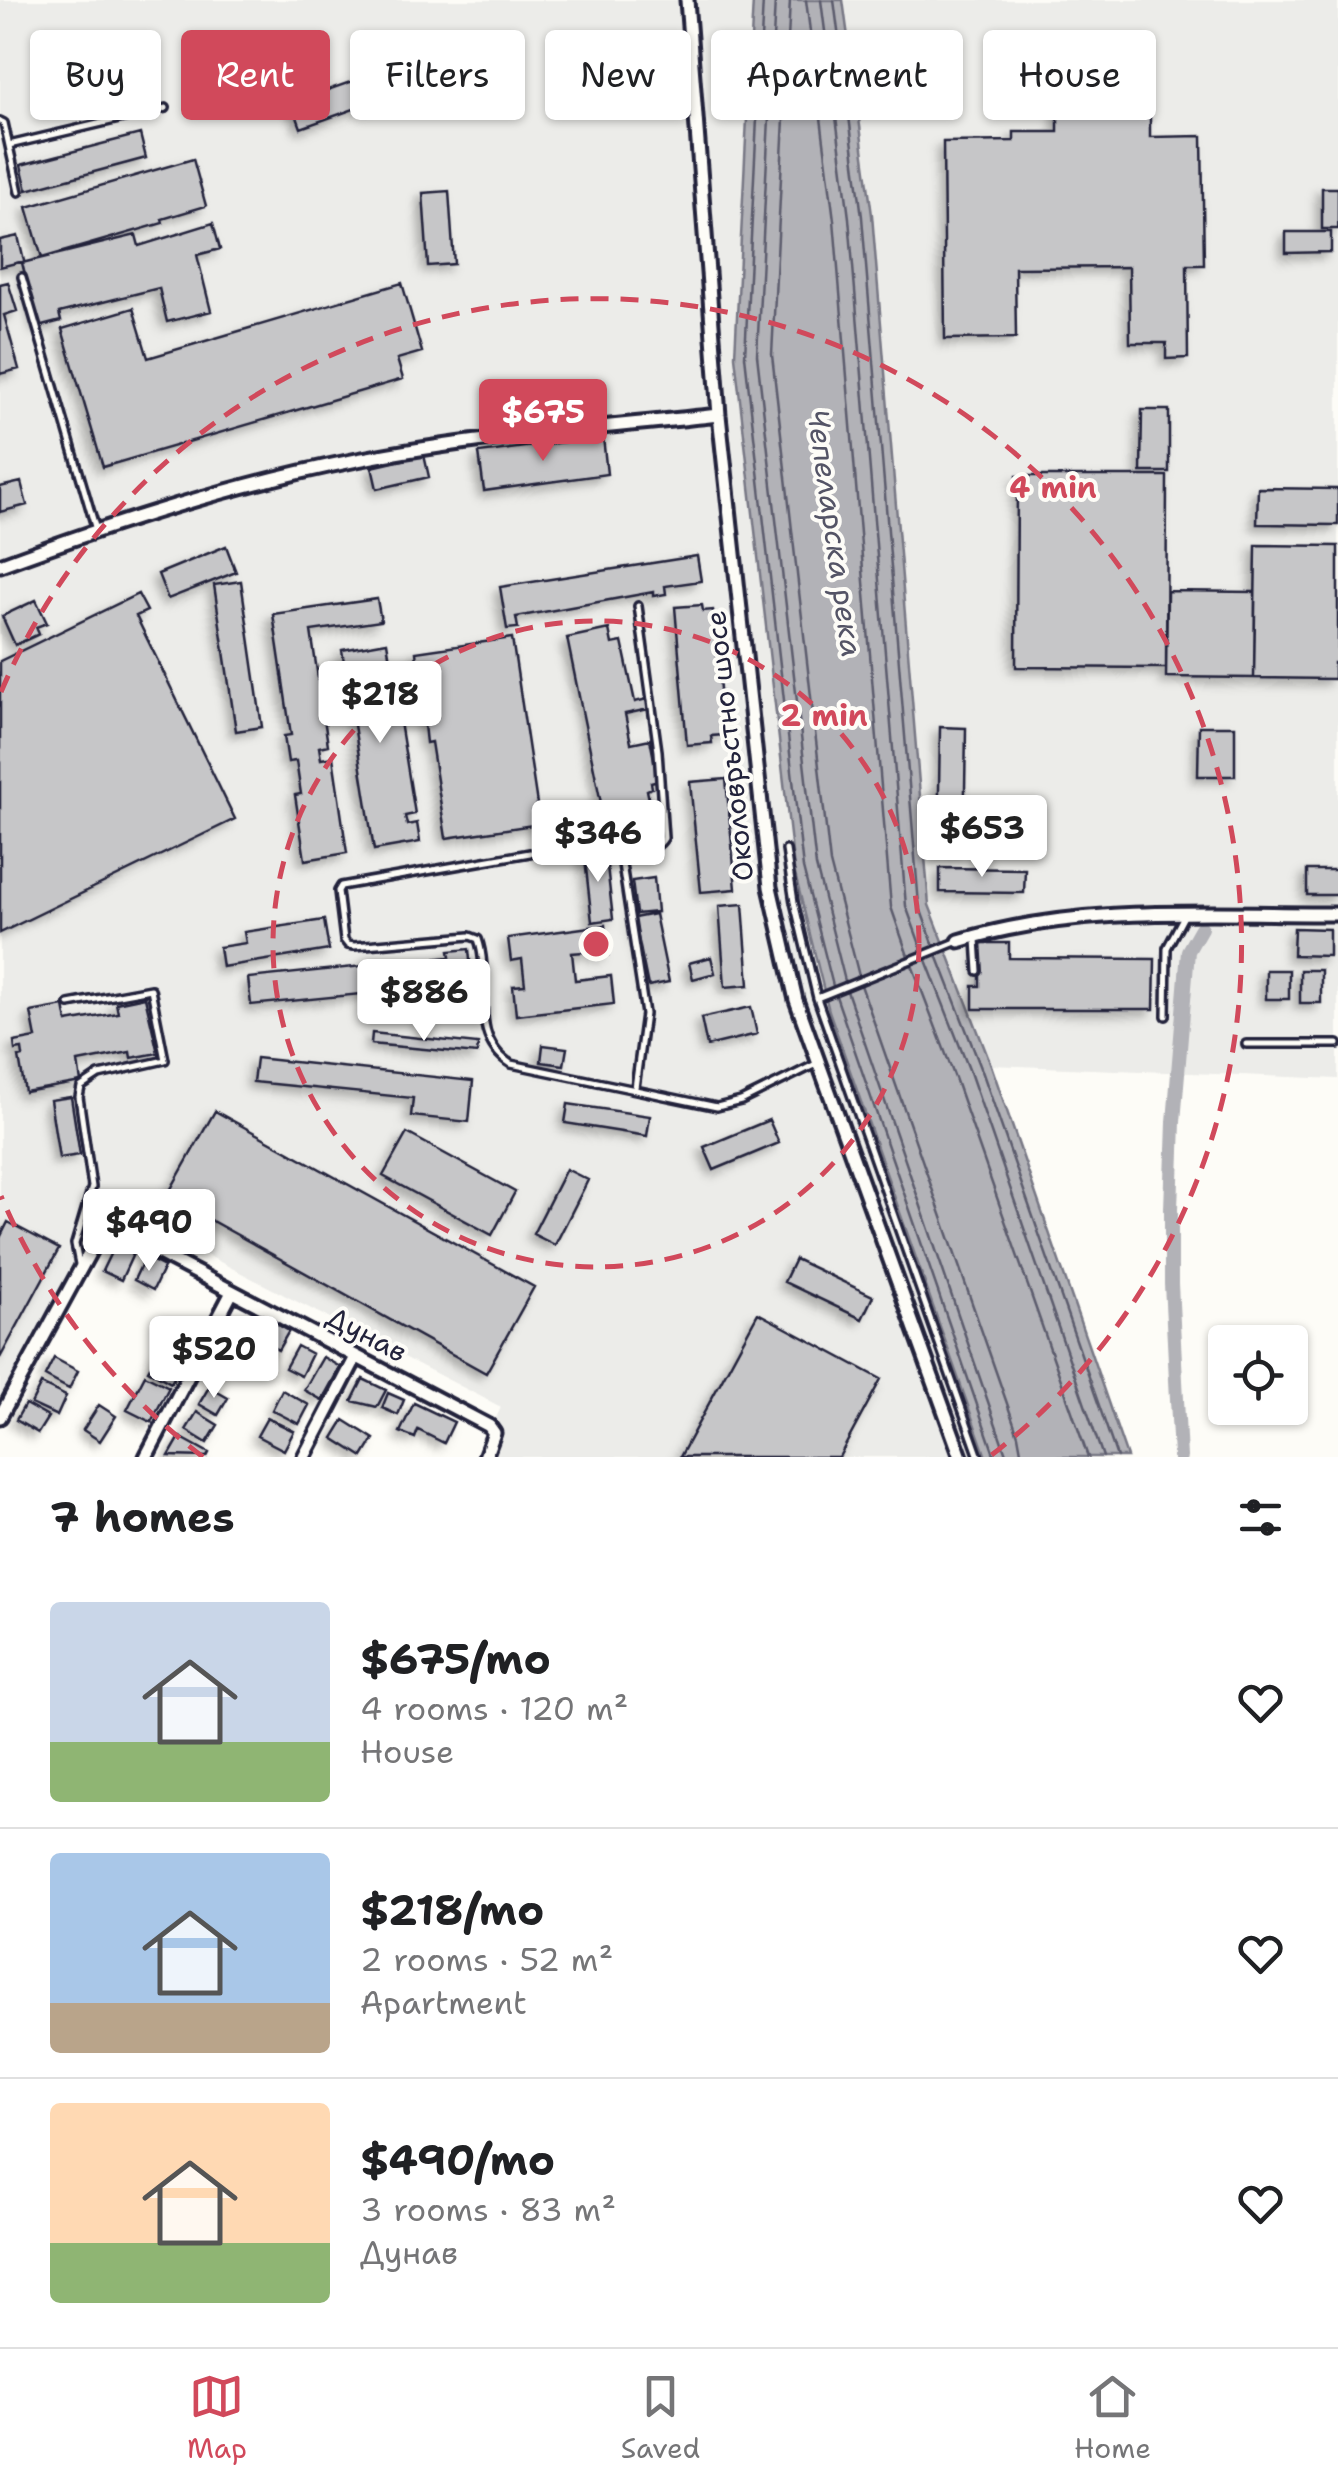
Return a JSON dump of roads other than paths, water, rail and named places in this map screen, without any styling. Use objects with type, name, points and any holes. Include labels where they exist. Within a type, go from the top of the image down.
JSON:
[{"type":"street","name":"Околовръстно шосе","points":[[688,0],[719,415],[770,886],[796,1000],[960,1457]]},
{"type":"street","points":[[0,565],[96,530],[269,480],[356,460],[445,445],[719,415]]},
{"type":"street","points":[[959,941],[1070,917],[1338,914]]},
{"type":"street","name":"Дунав","points":[[80,1271],[100,1233],[114,1230],[489,1426],[494,1433],[484,1457]]},
{"type":"street","points":[[0,1417],[80,1271]]},
{"type":"street","points":[[146,1457],[232,1292]]},
{"type":"street","points":[[304,1457],[356,1357]]},
{"type":"lane","points":[[9,145],[166,108]]},
{"type":"lane","points":[[0,121],[4,123],[19,192]]},
{"type":"lane","points":[[22,276],[96,530]]},
{"type":"lane","points":[[635,1088],[645,1014],[622,864],[629,854],[657,846],[664,838],[658,751],[638,606]]},
{"type":"lane","points":[[786,850],[817,998],[979,1457]]},
{"type":"lane","points":[[530,853],[346,883],[338,891],[344,940],[354,946],[478,938],[486,1037],[494,1054],[510,1064],[717,1107],[741,1101],[818,1063]]},
{"type":"lane","points":[[1166,1016],[1167,948],[1186,914]]},
{"type":"lane","points":[[975,936],[978,971]]},
{"type":"lane","points":[[817,998],[959,941]]},
{"type":"lane","points":[[69,1004],[151,990],[165,1060],[99,1074],[81,1088],[92,1187],[75,1244],[80,1271]]},
{"type":"lane","points":[[1246,1044],[1338,1044]]},
{"type":"water","points":[[753,0],[843,0],[847,30],[751,30]]},
{"type":"water","name":"Чепеларска река","points":[[747,120],[859,120],[872,215],[929,905],[991,1065],[1127,1457],[986,1457],[829,1011],[794,870],[735,356]]},
{"type":"waterway","points":[[1180,1457],[1171,1284],[1174,1122],[1188,951],[1201,928]]}]
